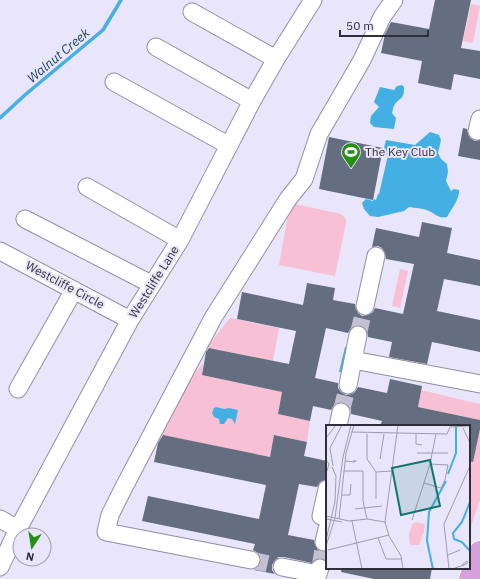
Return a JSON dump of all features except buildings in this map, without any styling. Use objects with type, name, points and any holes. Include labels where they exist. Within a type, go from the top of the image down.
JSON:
[{"type":"main road","points":[[470,579],[480,552]]},
{"type":"street","name":"Westcliffe Lane","points":[[19,527],[130,320],[180,240],[252,101],[313,0]]},
{"type":"street","points":[[251,560],[106,532],[110,515],[213,318],[288,199],[304,179],[319,134],[362,60],[382,17],[394,0]]},
{"type":"street","points":[[192,12],[276,59]]},
{"type":"street","points":[[156,46],[252,101]]},
{"type":"street","points":[[114,82],[228,145]]},
{"type":"street","points":[[87,187],[180,240]]},
{"type":"street","points":[[25,219],[152,284]]},
{"type":"street","name":"Westcliffe Circle","points":[[0,251],[130,320]]},
{"type":"street","points":[[365,306],[376,256]]},
{"type":"street","points":[[18,389],[74,290]]},
{"type":"street","points":[[348,385],[358,335]]},
{"type":"street","points":[[353,360],[480,384]]},
{"type":"street","points":[[326,494],[321,516],[326,517]]},
{"type":"street","points":[[0,519],[16,527]]},
{"type":"street","name":"Westcliffe Lane","points":[[0,567],[12,541]]},
{"type":"street","points":[[470,543],[480,545]]},
{"type":"street","points":[[282,567],[318,574],[320,568]]},
{"type":"shaded area","points":[[471,4],[480,6],[473,43],[463,41]]},
{"type":"shaded area","points":[[290,203],[341,214],[346,219],[335,276],[279,265]]},
{"type":"shaded area","points":[[400,269],[408,271],[400,308],[392,306]]},
{"type":"shaded area","points":[[230,318],[279,328],[273,361],[207,347]]},
{"type":"shaded area","points":[[203,363],[202,375],[282,392],[278,414],[310,421],[307,442],[275,435],[270,457],[156,434]]},
{"type":"shaded area","points":[[421,390],[480,404],[480,420],[418,407]]},
{"type":"shaded area","points":[[480,429],[480,500],[470,529],[470,445],[476,446]]},
{"type":"water","points":[[402,85],[404,87],[403,96],[394,105],[392,113],[396,118],[394,129],[374,127],[370,123],[371,116],[379,107],[374,102],[380,87],[394,90],[397,86]]},
{"type":"water","points":[[430,132],[439,135],[441,140],[438,153],[441,159],[447,164],[448,172],[446,181],[451,191],[454,189],[459,190],[457,200],[447,217],[439,217],[427,210],[409,207],[404,211],[378,217],[370,216],[364,209],[362,203],[366,199],[373,201],[374,199],[376,200],[379,194],[388,155],[385,154],[386,149],[384,148],[386,140],[415,145]]},
{"type":"water","points":[[345,347],[351,348],[346,373],[339,372]]},
{"type":"water","points":[[216,407],[238,410],[235,424],[232,419],[228,418],[224,424],[220,424],[219,419],[214,417],[212,413]]},
{"type":"waterway","name":"Walnut Creek","points":[[0,118],[26,94],[103,30],[121,0]]},
{"type":"tunnel","points":[[358,335],[365,306]]},
{"type":"tunnel","points":[[341,412],[348,385]]},
{"type":"tunnel","points":[[320,568],[324,542]]},
{"type":"tunnel","points":[[251,560],[282,567]]},
{"type":"place","name":"The Key Club","points":[[351,169]]}]
